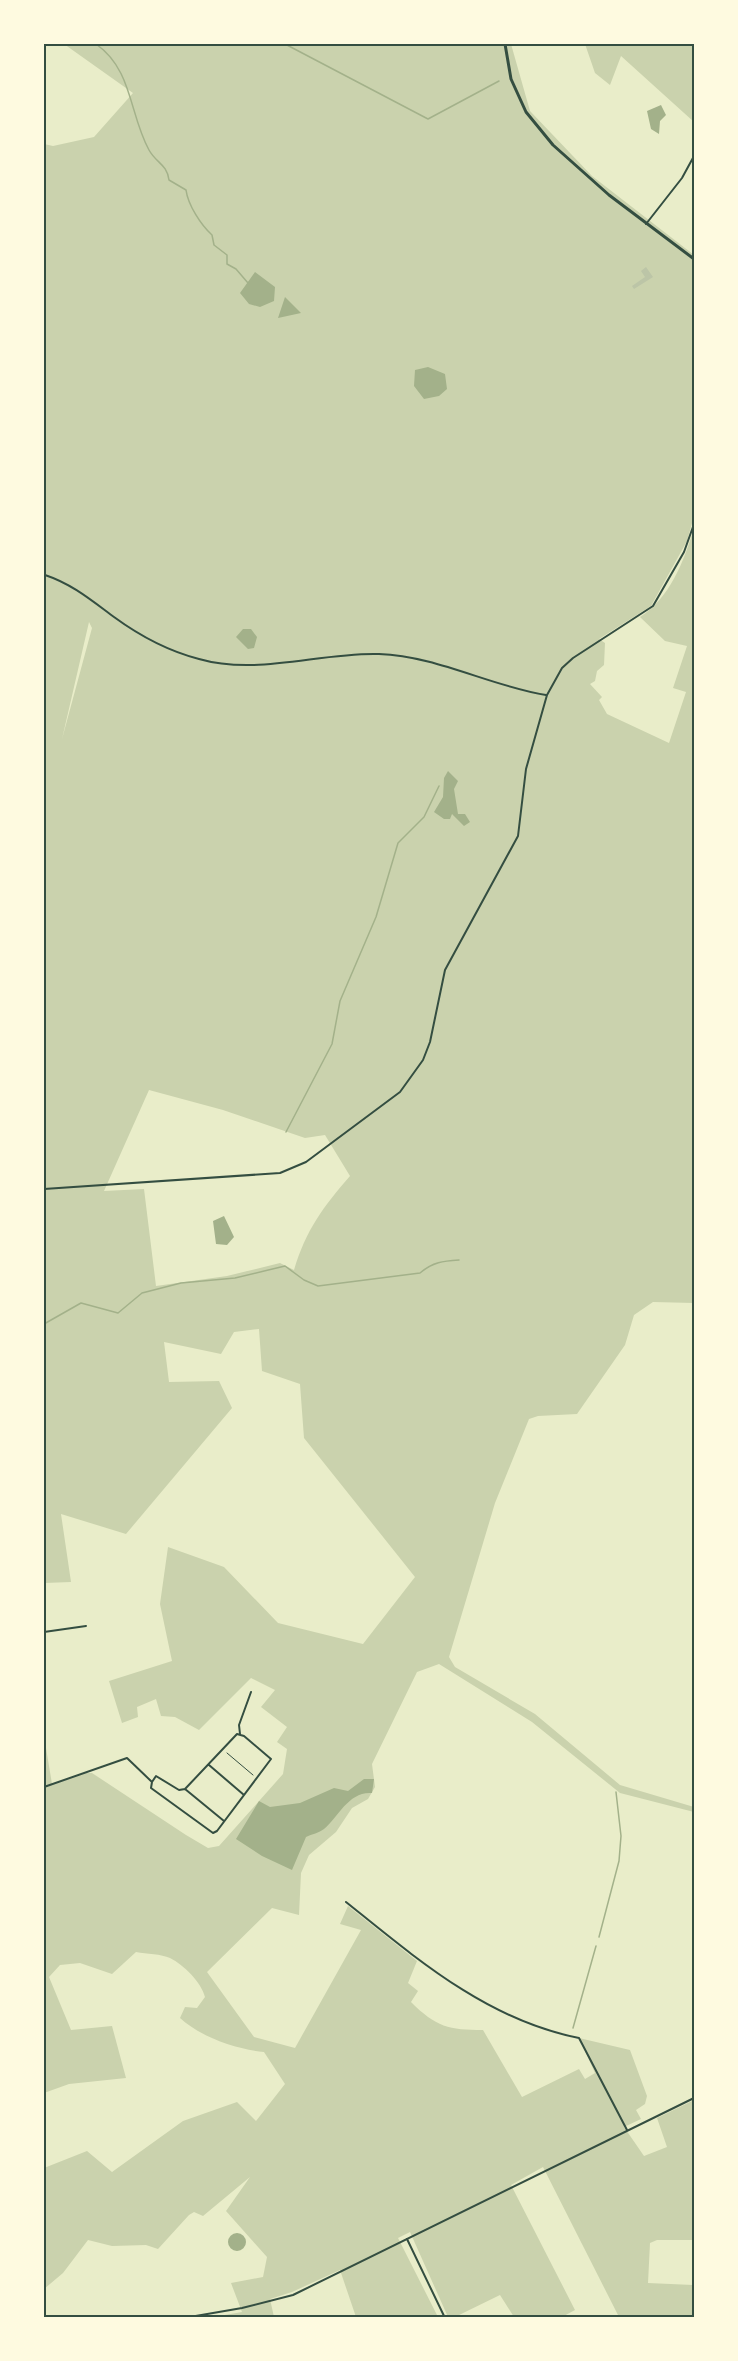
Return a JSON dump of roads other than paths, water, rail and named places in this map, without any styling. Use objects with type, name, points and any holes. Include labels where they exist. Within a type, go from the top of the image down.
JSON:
[{"type":"main road","points":[[506,44],[512,79],[526,112],[553,145],[646,224],[694,259]]},
{"type":"street","points":[[646,224],[682,178],[694,156]]},
{"type":"street","points":[[44,1189],[280,1173],[306,1162],[400,1092],[415,1075],[430,1042],[445,970],[518,836],[526,769],[547,695],[568,662],[653,606],[684,552],[694,525]]},
{"type":"street","points":[[45,575],[60,580],[90,597],[148,639],[172,652],[203,660],[270,664],[382,654],[426,661],[514,688],[547,695]]},
{"type":"street","points":[[44,1632],[86,1626]]},
{"type":"street","points":[[240,1734],[185,1789],[179,1790],[156,1776],[151,1788],[213,1833],[225,1821],[272,1759],[240,1734],[239,1725],[251,1692]]},
{"type":"street","points":[[44,1786],[127,1758],[152,1782]]},
{"type":"street","points":[[209,1765],[244,1795]]},
{"type":"street","points":[[185,1789],[225,1821]]},
{"type":"street","points":[[346,1902],[431,1969],[474,1998],[534,2027],[579,2038],[627,2130]]},
{"type":"street","points":[[184,2318],[242,2308],[293,2295],[694,2098]]},
{"type":"street","points":[[407,2239],[445,2318]]},
{"type":"waterway","points":[[96,44],[117,66],[124,79],[137,122],[149,150],[164,167],[169,180],[186,190],[189,202],[212,235],[214,245],[227,255],[227,264],[236,269],[248,283]]},
{"type":"waterway","points":[[285,44],[428,119],[499,81]]},
{"type":"waterway","points":[[286,1132],[332,1044],[340,1001],[376,917],[398,843],[424,817],[439,786]]},
{"type":"waterway","points":[[44,1324],[81,1303],[118,1313],[142,1293],[181,1283],[235,1278],[285,1266],[304,1280],[318,1286],[420,1273],[429,1266],[459,1260]]},
{"type":"waterway","points":[[599,1937],[619,1861],[621,1836],[616,1792]]},
{"type":"waterway","points":[[573,2028],[596,1946]]}]
